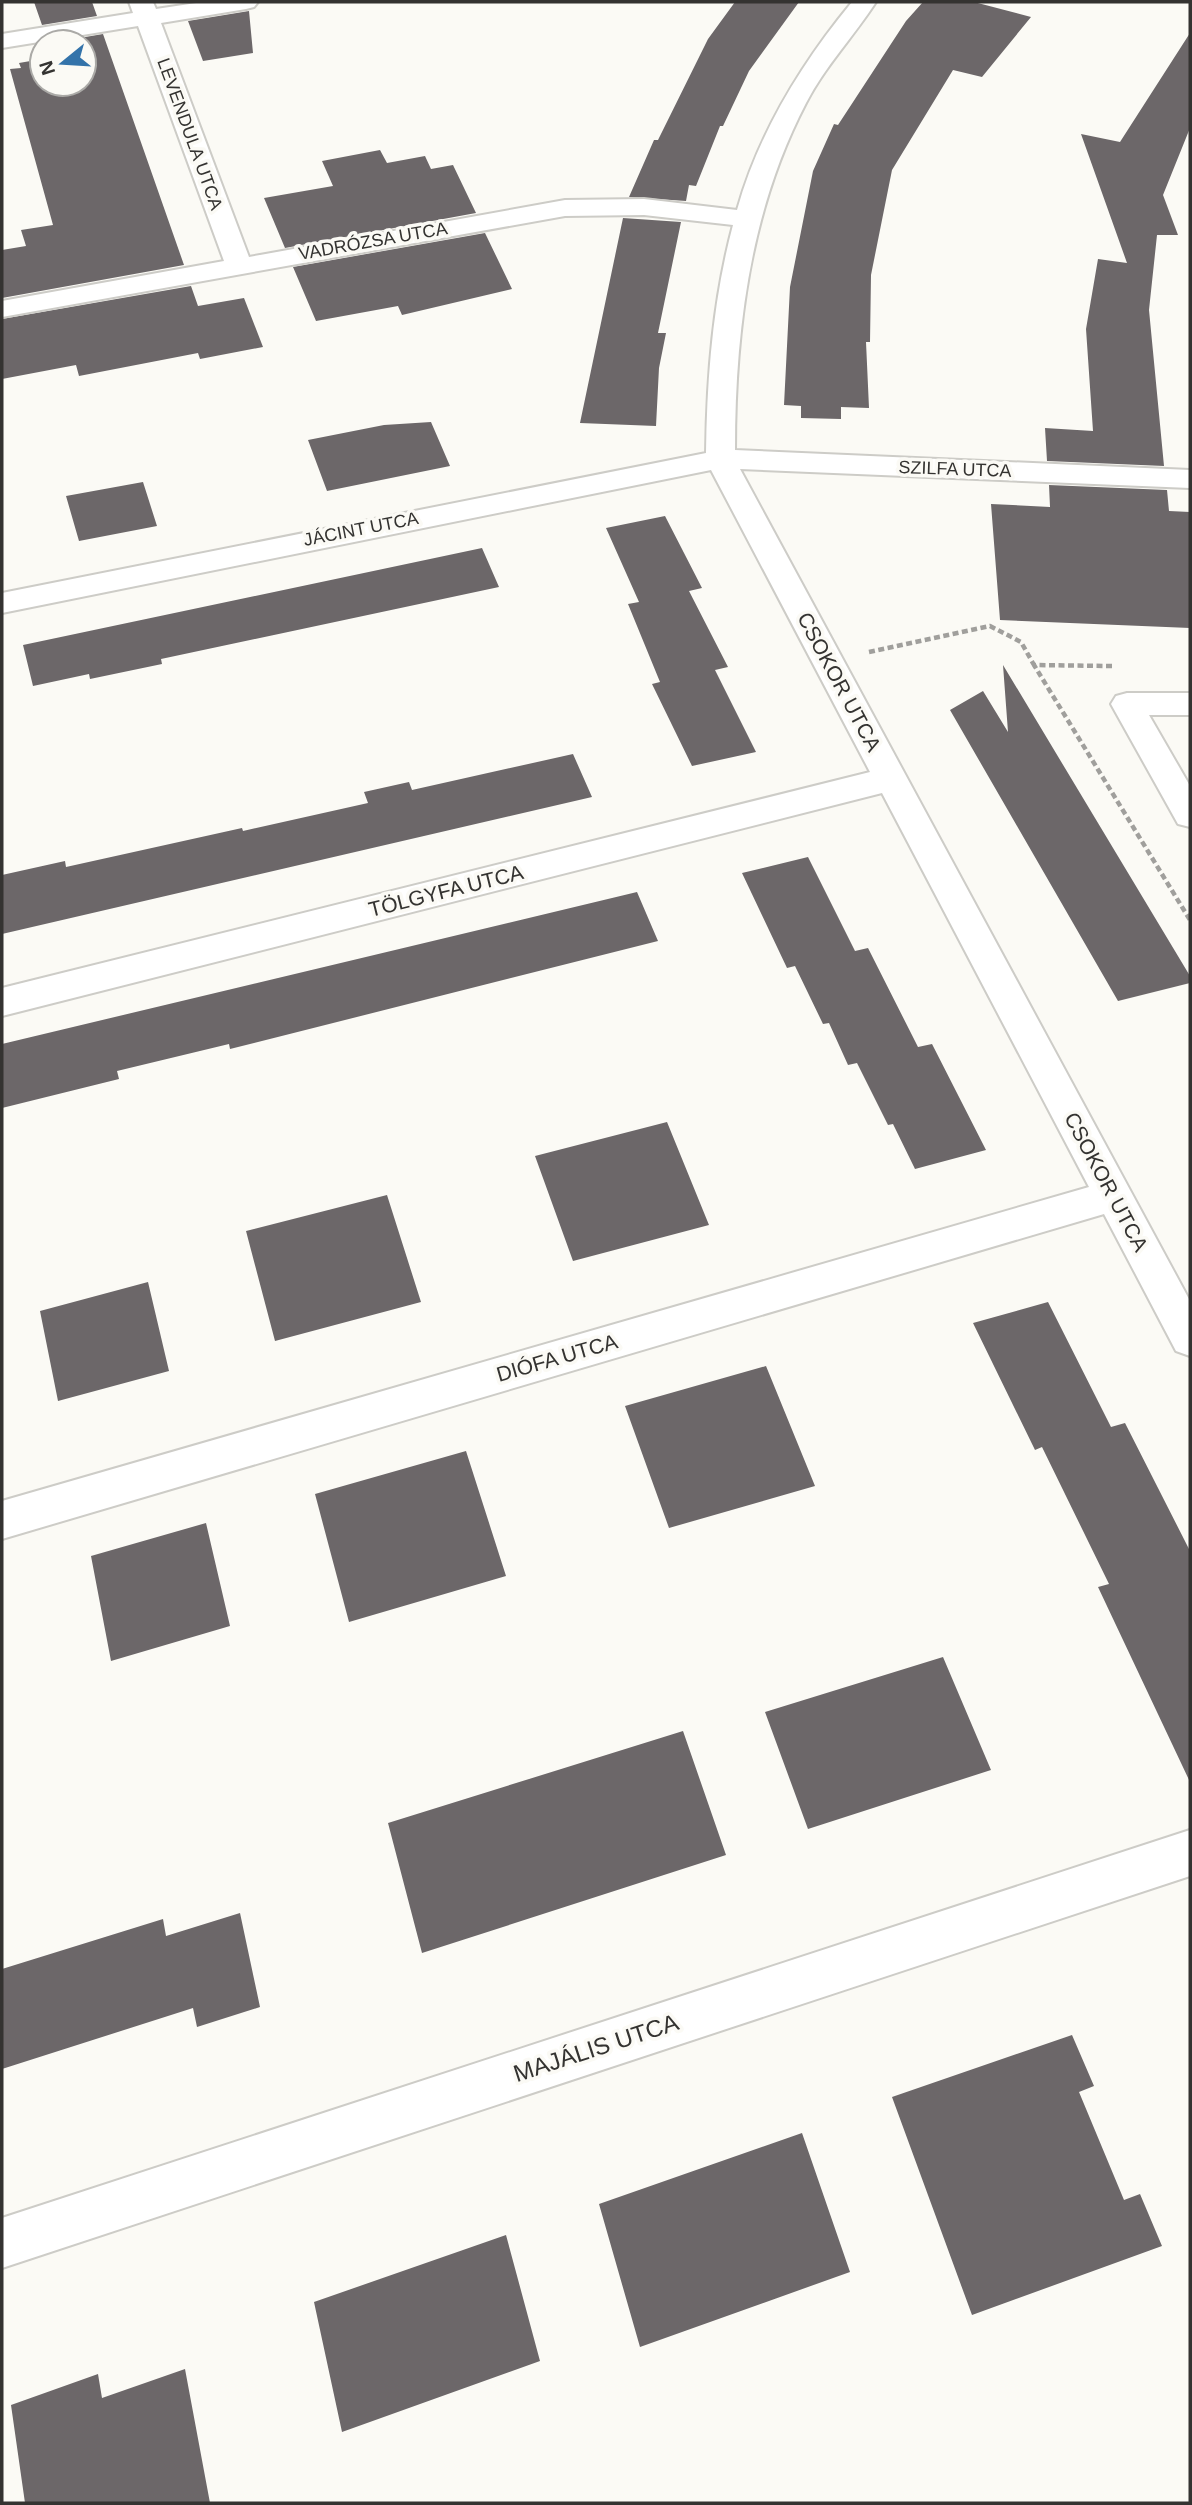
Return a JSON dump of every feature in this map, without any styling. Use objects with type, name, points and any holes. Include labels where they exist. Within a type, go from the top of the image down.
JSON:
[{"type":"street","points":[[2,41],[144,10],[246,2]]},
{"type":"street","name":"CSOKOR UTCA","points":[[864,2],[821,57],[793,104],[762,170],[747,219],[729,301],[719,390],[720,459],[1190,1339]]},
{"type":"street","name":"LEVENDULA UTCA","points":[[144,10],[239,266]]},
{"type":"street","name":"VADRÓZSA UTCA","points":[[2,309],[565,208],[644,207],[747,219]]},
{"type":"street","name":"SZILFA UTCA","points":[[720,459],[1190,479]]},
{"type":"street","name":"JÁCINT UTCA","points":[[2,603],[720,459]]},
{"type":"street","points":[[1190,704],[1127,704],[1190,815]]},
{"type":"street","name":"TÖLGYFA UTCA","points":[[2,1002],[890,779]]},
{"type":"street","name":"DIÓFA UTCA","points":[[2,1520],[1113,1196]]},
{"type":"street","name":"MAJÁLIS UTCA","points":[[2,2244],[1190,1853]]},
{"type":"path","points":[[827,661],[990,626],[1021,642],[1034,665]]},
{"type":"building","points":[[34,2],[92,2],[97,16],[42,25]]},
{"type":"building","points":[[735,2],[799,2],[749,71],[723,126],[720,126],[696,186],[689,185],[686,201],[629,197],[654,140],[658,140],[708,39]]},
{"type":"building","points":[[923,2],[974,2],[1031,17],[982,77],[953,70],[892,170],[871,275],[870,342],[866,342],[869,408],[841,407],[841,419],[801,418],[801,406],[784,405],[790,287],[813,171],[834,124],[838,125],[906,21]]},
{"type":"building","points":[[249,11],[253,53],[203,61],[188,21]]},
{"type":"building","points":[[1190,33],[1190,128],[1163,195],[1178,235],[1157,235],[1149,310],[1164,466],[1047,461],[1045,428],[1093,431],[1086,329],[1098,259],[1127,263],[1081,134],[1120,142]]},
{"type":"building","points":[[103,34],[184,265],[2,298],[2,250],[26,246],[21,230],[53,225],[10,69],[21,68],[19,63],[28,61],[28,98],[98,98],[98,35]]},
{"type":"building","points":[[380,150],[387,163],[425,156],[431,169],[453,165],[476,213],[285,248],[264,198],[333,186],[322,161]]},
{"type":"building","points":[[623,218],[681,222],[658,333],[666,333],[659,368],[656,426],[580,423]]},
{"type":"building","points":[[485,233],[512,289],[402,315],[398,306],[316,321],[293,267]]},
{"type":"building","points":[[191,286],[198,306],[244,298],[263,347],[200,359],[198,353],[79,376],[76,365],[2,379],[2,319]]},
{"type":"building","points":[[431,422],[450,466],[327,491],[308,440],[384,425]]},
{"type":"building","points":[[143,482],[157,526],[79,541],[66,496]]},
{"type":"building","points":[[1049,485],[1167,490],[1169,511],[1190,512],[1190,628],[1000,620],[991,504],[1050,507]]},
{"type":"building","points":[[665,516],[702,588],[689,591],[728,667],[715,670],[756,752],[692,766],[652,684],[660,682],[628,604],[639,602],[606,528]]},
{"type":"building","points":[[482,548],[499,587],[161,659],[162,664],[90,679],[89,674],[33,686],[23,645]]},
{"type":"building","points":[[1003,665],[1190,976],[1190,983],[1118,1001],[950,710],[983,691],[1008,732]]},
{"type":"building","points":[[573,754],[592,797],[2,934],[2,875],[65,861],[66,867],[242,828],[243,831],[368,803],[364,792],[409,782],[412,790]]},
{"type":"building","points":[[808,857],[855,951],[868,948],[918,1047],[932,1044],[986,1150],[915,1169],[893,1124],[888,1125],[857,1063],[848,1065],[829,1023],[823,1024],[795,966],[787,968],[742,873]]},
{"type":"building","points":[[637,892],[658,941],[230,1049],[229,1044],[117,1071],[119,1079],[2,1108],[2,1044]]},
{"type":"building","points":[[667,1122],[709,1225],[573,1261],[535,1156]]},
{"type":"building","points":[[387,1195],[421,1302],[275,1341],[246,1231]]},
{"type":"building","points":[[148,1282],[169,1371],[58,1401],[40,1311]]},
{"type":"building","points":[[1048,1302],[1111,1427],[1125,1423],[1190,1551],[1190,1782],[1098,1587],[1109,1584],[1042,1447],[1035,1450],[973,1323]]},
{"type":"building","points":[[766,1366],[815,1486],[669,1528],[625,1406]]},
{"type":"building","points":[[466,1451],[506,1576],[349,1622],[315,1494]]},
{"type":"building","points":[[206,1523],[230,1626],[111,1661],[91,1556]]},
{"type":"building","points":[[943,1657],[991,1770],[808,1829],[765,1712]]},
{"type":"building","points":[[683,1731],[726,1855],[422,1953],[388,1823]]},
{"type":"building","points":[[240,1913],[260,2007],[197,2027],[193,2008],[2,2069],[2,1969],[163,1919],[166,1936]]},
{"type":"building","points":[[1072,2035],[1094,2086],[1079,2092],[1124,2200],[1140,2194],[1162,2246],[972,2315],[892,2097]]},
{"type":"building","points":[[802,2133],[850,2272],[640,2347],[599,2204]]},
{"type":"building","points":[[506,2235],[540,2361],[342,2432],[314,2302]]},
{"type":"building","points":[[185,2369],[210,2503],[25,2503],[11,2405],[98,2374],[102,2398]]}]
